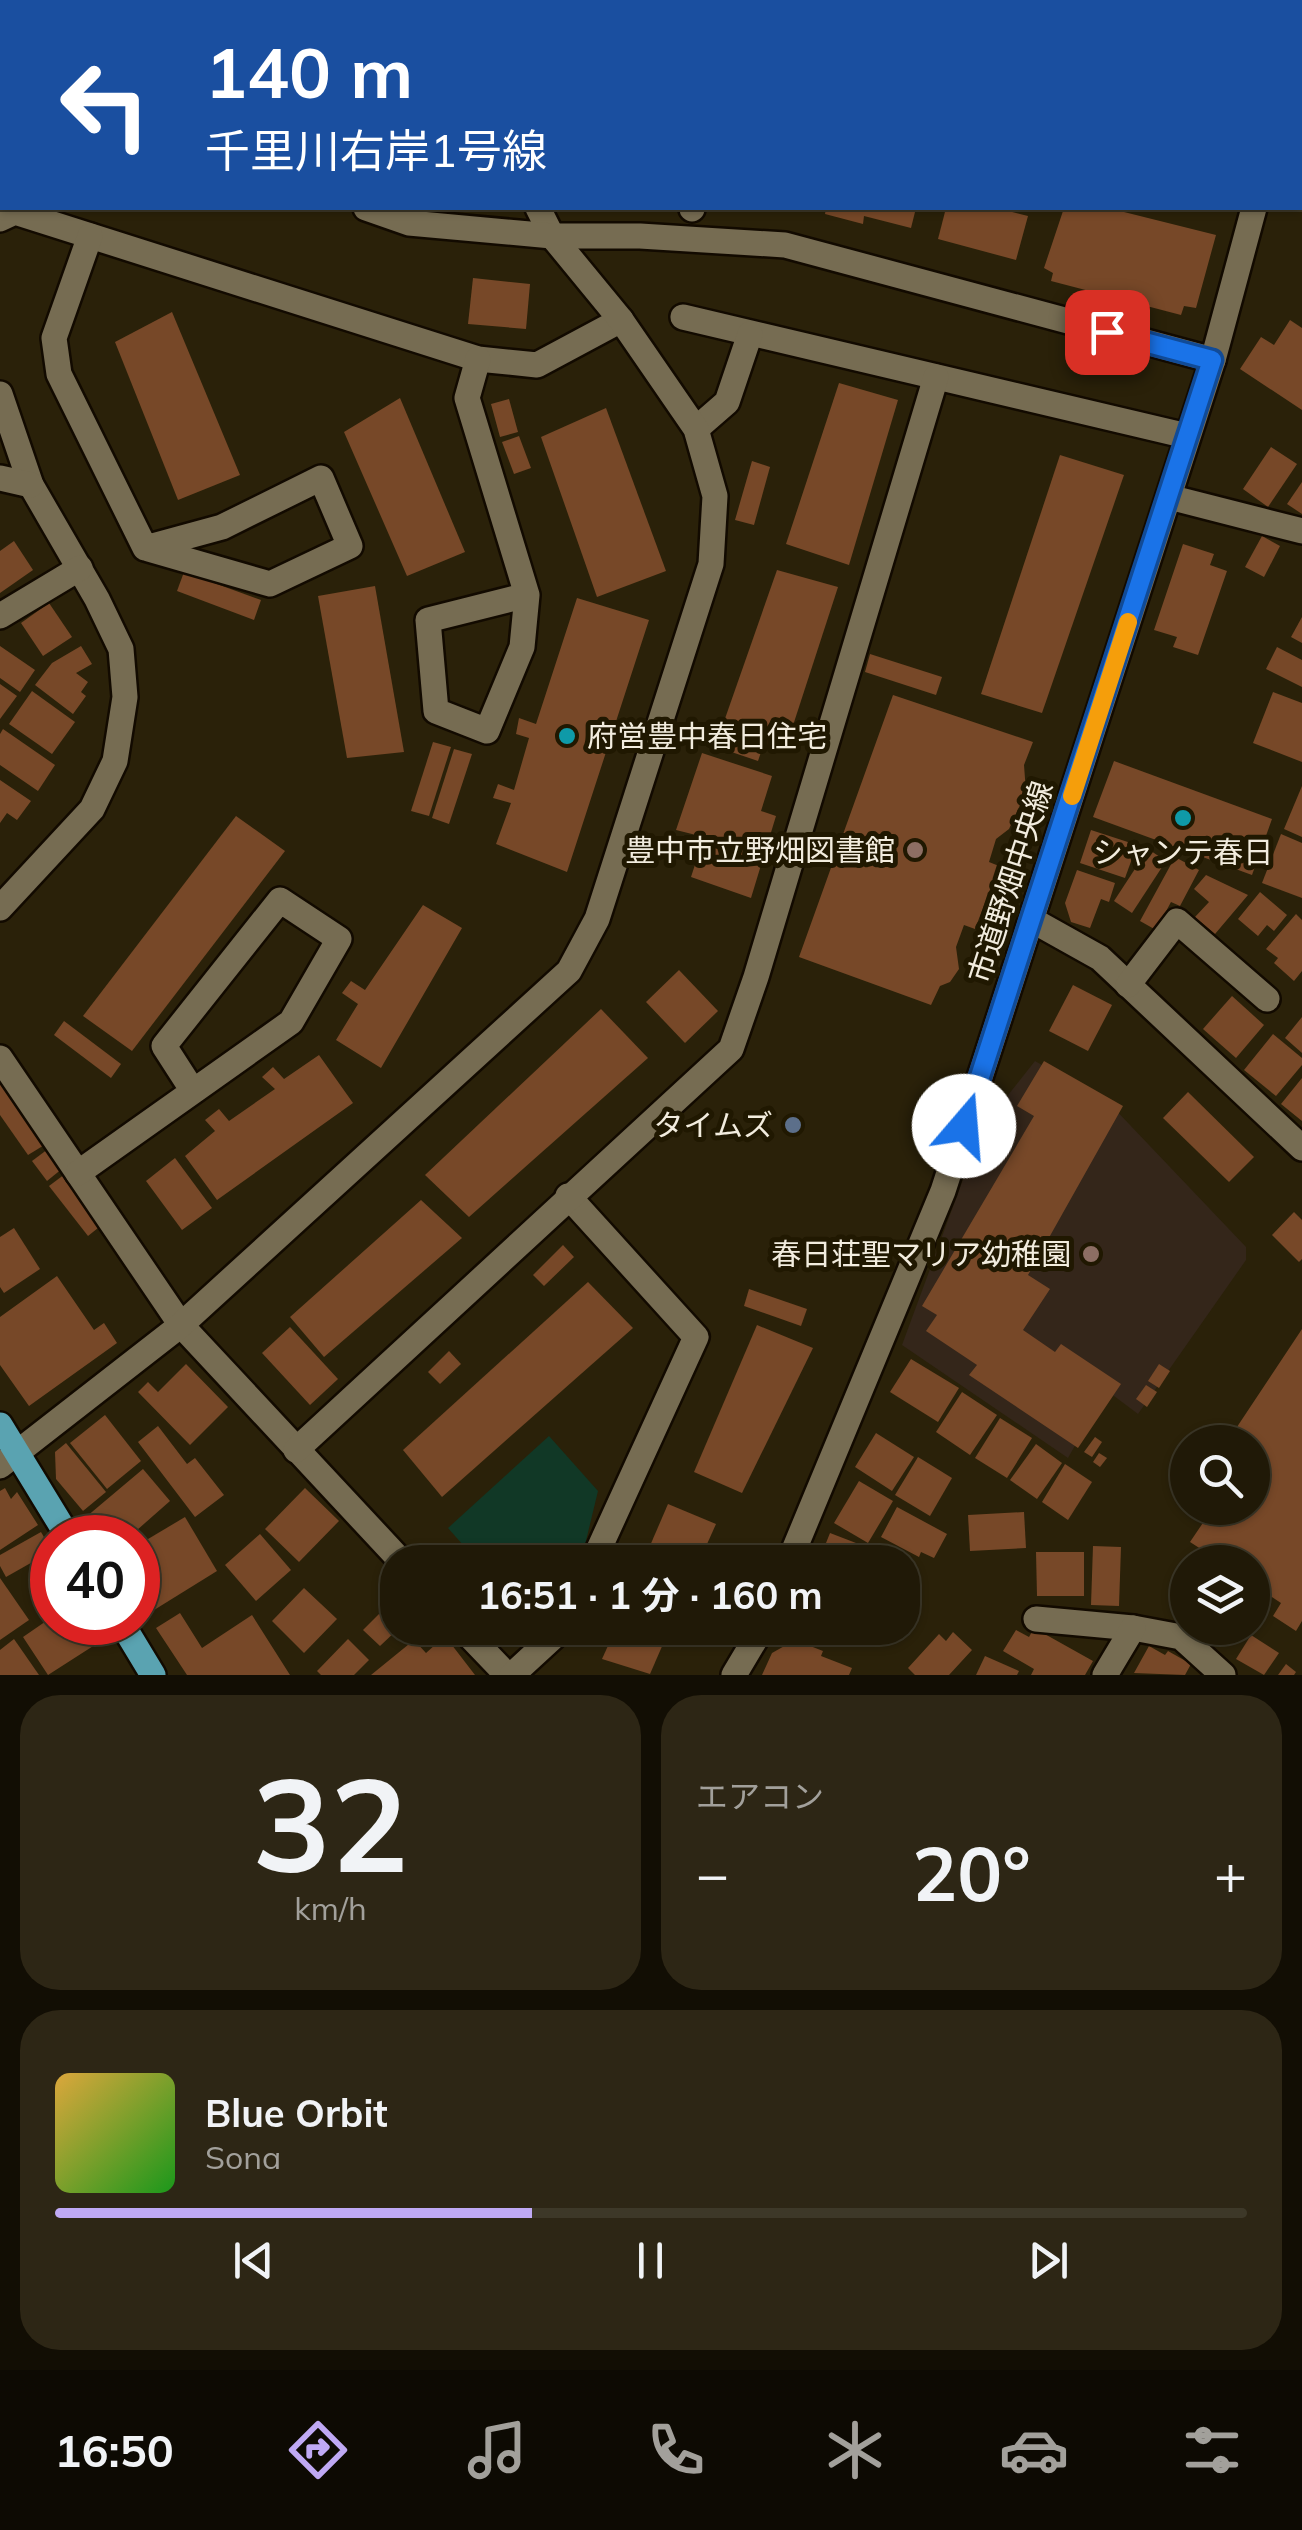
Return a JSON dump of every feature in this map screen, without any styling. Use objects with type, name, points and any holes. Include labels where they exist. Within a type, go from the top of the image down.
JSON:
[{"type":"main road","points":[[0,1425],[9,1460],[51,1515]]},
{"type":"main road","points":[[135,1645],[153,1675]]},
{"type":"street","points":[[372,210],[409,223],[552,236],[640,236],[785,245],[1212,360]]},
{"type":"street","points":[[9,1460],[180,1326],[569,971],[597,920],[711,564],[715,496],[696,430],[621,320],[552,236],[539,210]]},
{"type":"street","name":"市道野畑中央線","points":[[796,1545],[943,1191],[1169,497],[1253,210]]},
{"type":"street","points":[[0,219],[15,212],[478,359],[537,365],[621,320]]},
{"type":"street","points":[[90,236],[54,338],[59,374],[145,548],[270,584],[350,546],[321,478],[222,526],[145,548]]},
{"type":"street","points":[[683,317],[1187,436]]},
{"type":"street","points":[[696,430],[727,402],[750,334]]},
{"type":"street","points":[[478,359],[466,398],[527,595],[522,646],[487,731],[436,711],[428,620],[527,595]]},
{"type":"street","points":[[296,1450],[730,1050],[756,976],[936,376]]},
{"type":"street","points":[[0,394],[31,484],[121,648],[125,697],[116,761],[92,809],[0,908]]},
{"type":"street","points":[[0,478],[31,484]]},
{"type":"street","points":[[1169,497],[1302,531]]},
{"type":"street","points":[[0,616],[80,568]]},
{"type":"street","points":[[78,1173],[291,1022],[340,939],[280,900],[164,1046],[193,1091]]},
{"type":"street","points":[[1032,920],[1100,958],[1302,1148]]},
{"type":"street","points":[[1128,984],[1177,922],[1267,999]]},
{"type":"street","points":[[0,1058],[180,1326],[386,1545]]},
{"type":"street","points":[[568,1196],[696,1336],[601,1545]]},
{"type":"street","points":[[1036,1619],[1133,1628],[1180,1637],[1223,1675]]},
{"type":"street","points":[[1105,1675],[1133,1628]]},
{"type":"street","points":[[479,1645],[510,1675],[544,1645]]},
{"type":"street","points":[[734,1675],[752,1645]]},
{"type":"shaded area","name":"春日荘聖マリア幼稚園","points":[[1035,1061],[1110,1104],[1246,1247],[1246,1260],[1138,1414],[1106,1390],[1068,1458],[902,1345],[982,1128]]},
{"type":"green space","points":[[549,1436],[598,1491],[585,1545],[463,1545],[448,1528]]},
{"type":"building","points":[[826,210],[916,210],[911,228],[864,216],[863,224],[825,214]]},
{"type":"building","points":[[945,210],[1005,210],[1028,216],[1016,260],[938,239]]},
{"type":"building","points":[[1063,210],[1116,210],[1216,235],[1196,308],[1184,306],[1181,315],[1051,281],[1053,273],[1044,268]]},
{"type":"building","points":[[473,278],[530,284],[526,329],[468,324]]},
{"type":"building","points":[[172,312],[240,475],[178,500],[115,342]]},
{"type":"building","points":[[1290,320],[1302,328],[1302,410],[1240,369],[1261,337],[1274,345]]},
{"type":"building","points":[[839,383],[898,400],[849,565],[786,544]]},
{"type":"building","points":[[400,398],[465,552],[407,576],[344,432]]},
{"type":"building","points":[[509,399],[518,432],[500,437],[491,404]]},
{"type":"building","points":[[606,408],[666,571],[597,597],[541,437]]},
{"type":"building","points":[[519,436],[531,468],[514,474],[502,442]]},
{"type":"building","points":[[1271,447],[1297,464],[1268,507],[1243,489]]},
{"type":"building","points":[[1060,455],[1124,475],[1042,713],[981,694]]},
{"type":"building","points":[[752,461],[770,467],[754,525],[735,520]]},
{"type":"building","points":[[1302,482],[1302,514],[1287,504]]},
{"type":"building","points":[[1262,536],[1280,546],[1264,577],[1245,567]]},
{"type":"building","points":[[14,541],[33,570],[0,593],[0,551]]},
{"type":"building","points":[[1183,544],[1214,554],[1210,565],[1227,571],[1198,655],[1173,647],[1177,637],[1154,630]]},
{"type":"building","name":"府営豊中春日住宅","points":[[777,570],[838,587],[785,750],[721,730]]},
{"type":"building","points":[[184,572],[261,600],[254,620],[177,591]]},
{"type":"building","points":[[375,586],[404,752],[347,758],[318,596]]},
{"type":"building","name":"府営豊中春日住宅","points":[[577,598],[649,620],[567,872],[496,844],[511,803],[493,798],[498,784],[514,790],[529,738],[516,734],[519,718],[536,724]]},
{"type":"building","points":[[49,603],[72,637],[43,656],[21,623]]},
{"type":"building","points":[[1302,617],[1302,643],[1291,637]]},
{"type":"building","points":[[0,646],[35,670],[20,692],[0,678]]},
{"type":"building","points":[[81,646],[92,664],[76,673],[88,682],[81,692],[86,696],[73,714],[35,685],[52,663]]},
{"type":"building","points":[[1277,647],[1302,660],[1302,687],[1266,669]]},
{"type":"building","points":[[870,654],[942,677],[936,695],[865,672]]},
{"type":"building","points":[[0,684],[17,696],[0,719]]},
{"type":"building","points":[[32,691],[75,722],[52,754],[9,724]]},
{"type":"building","points":[[1273,692],[1302,703],[1302,762],[1253,743]]},
{"type":"building","name":"豊中市立野畑図書館","points":[[893,695],[1033,742],[1024,765],[1026,792],[1009,829],[996,839],[989,862],[999,866],[975,929],[964,925],[956,947],[959,969],[950,982],[940,986],[931,1005],[799,957]]},
{"type":"building","points":[[707,727],[763,746],[758,761],[702,742]]},
{"type":"building","points":[[3,729],[55,765],[38,791],[0,765]]},
{"type":"building","points":[[433,742],[451,747],[429,816],[411,811]]},
{"type":"building","points":[[454,749],[472,754],[449,824],[432,818]]},
{"type":"building","points":[[702,753],[772,776],[761,811],[776,816],[751,898],[691,877],[704,837],[676,830]]},
{"type":"building","name":"シャンテ春日","points":[[1114,761],[1272,819],[1252,875],[1093,817]]},
{"type":"building","points":[[0,780],[31,801],[17,820],[7,813],[0,823]]},
{"type":"building","points":[[1302,786],[1302,837],[1284,829]]},
{"type":"building","points":[[236,816],[285,851],[132,1051],[83,1016]]},
{"type":"building","points":[[1091,830],[1137,845],[1125,878],[1080,863]]},
{"type":"building","points":[[1281,834],[1302,843],[1302,898],[1262,883]]},
{"type":"building","points":[[1148,849],[1166,861],[1132,913],[1114,901]]},
{"type":"building","points":[[1175,857],[1199,870],[1180,906],[1171,902],[1156,930],[1140,921]]},
{"type":"building","points":[[1077,870],[1115,883],[1109,902],[1101,899],[1090,928],[1071,922],[1065,903]]},
{"type":"building","points":[[1206,875],[1248,895],[1215,934],[1195,917],[1209,902],[1194,889]]},
{"type":"building","points":[[1260,892],[1287,915],[1274,931],[1267,925],[1258,936],[1238,919]]},
{"type":"building","points":[[423,905],[462,928],[381,1068],[336,1040],[358,1004],[342,993],[351,981],[365,990]]},
{"type":"building","points":[[1296,914],[1302,920],[1302,971],[1294,981],[1274,963],[1278,958],[1266,949]]},
{"type":"building","points":[[679,970],[718,1011],[685,1043],[646,1002]]},
{"type":"building","points":[[1073,985],[1112,1005],[1088,1051],[1049,1031]]},
{"type":"building","points":[[1232,996],[1264,1025],[1236,1058],[1203,1029]]},
{"type":"building","points":[[601,1009],[648,1058],[469,1217],[425,1175]]},
{"type":"building","points":[[1302,1017],[1302,1053],[1285,1038]]},
{"type":"building","points":[[64,1021],[121,1064],[111,1078],[54,1035]]},
{"type":"building","points":[[1273,1034],[1302,1058],[1302,1065],[1276,1096],[1244,1070]]},
{"type":"building","points":[[319,1055],[353,1103],[217,1200],[185,1156],[215,1131],[205,1120],[219,1109],[229,1121],[275,1089],[262,1077],[273,1067],[284,1079]]},
{"type":"building","points":[[1044,1061],[1123,1106],[1028,1275],[1050,1289],[1023,1330],[1055,1352],[1061,1344],[1121,1384],[1078,1448],[969,1375],[977,1365],[926,1331],[937,1315],[922,1306],[1034,1116],[1017,1106]]},
{"type":"building","points":[[0,1077],[46,1144],[28,1155],[0,1115]]},
{"type":"building","points":[[1302,1078],[1302,1121],[1281,1104]]},
{"type":"building","points":[[1188,1092],[1254,1157],[1229,1182],[1163,1118]]},
{"type":"building","points":[[48,1149],[63,1168],[47,1181],[32,1161]]},
{"type":"building","points":[[175,1158],[212,1208],[182,1230],[146,1181]]},
{"type":"building","points":[[65,1174],[103,1224],[88,1236],[49,1186]]},
{"type":"building","points":[[421,1200],[462,1238],[324,1357],[290,1317]]},
{"type":"building","points":[[1294,1212],[1302,1220],[1299,1262],[1272,1235]]},
{"type":"building","points":[[14,1228],[40,1269],[4,1293],[0,1287],[0,1237]]},
{"type":"building","points":[[563,1245],[574,1257],[544,1286],[533,1275]]},
{"type":"building","points":[[57,1276],[94,1330],[104,1323],[117,1343],[29,1406],[0,1365],[0,1317]]},
{"type":"building","points":[[588,1282],[633,1328],[442,1497],[403,1450]]},
{"type":"building","points":[[749,1289],[807,1309],[801,1326],[744,1306]]},
{"type":"building","points":[[757,1325],[813,1348],[742,1493],[694,1472]]},
{"type":"building","points":[[290,1327],[338,1379],[310,1405],[262,1353]]},
{"type":"building","points":[[1302,1329],[1302,1621],[1296,1631],[1273,1616],[1281,1603],[1270,1596],[1270,1545],[1190,1542],[1202,1525],[1270,1525],[1270,1425],[1238,1425]]},
{"type":"building","points":[[449,1351],[461,1364],[440,1384],[428,1372]]},
{"type":"building","points":[[911,1359],[959,1388],[938,1422],[890,1392]]},
{"type":"building","points":[[186,1364],[228,1407],[190,1445],[138,1392],[148,1382],[158,1392]]},
{"type":"building","points":[[1159,1364],[1170,1371],[1159,1388],[1148,1381]]},
{"type":"building","points":[[1146,1385],[1157,1392],[1147,1407],[1136,1399]]},
{"type":"building","points":[[962,1392],[997,1415],[970,1455],[936,1432]]},
{"type":"building","points":[[105,1415],[141,1461],[107,1489],[70,1443]]},
{"type":"building","points":[[1000,1418],[1032,1438],[1007,1478],[975,1458]]},
{"type":"building","points":[[158,1426],[187,1464],[195,1458],[224,1495],[195,1517],[138,1442]]},
{"type":"building","points":[[876,1433],[914,1457],[892,1491],[855,1467]]},
{"type":"building","points":[[1095,1437],[1102,1442],[1092,1457],[1084,1452]]},
{"type":"building","points":[[66,1443],[106,1492],[83,1511],[56,1479],[55,1452]]},
{"type":"building","points":[[1036,1444],[1062,1463],[1037,1499],[1010,1480]]},
{"type":"building","points":[[1099,1453],[1107,1458],[1100,1467],[1093,1462]]},
{"type":"building","points":[[918,1457],[952,1478],[930,1516],[895,1495]]},
{"type":"building","points":[[1065,1464],[1092,1482],[1068,1520],[1042,1502]]},
{"type":"building","points":[[143,1469],[170,1501],[154,1515],[88,1515]]},
{"type":"building","points":[[859,1481],[893,1501],[868,1543],[834,1523]]},
{"type":"building","points":[[5,1488],[11,1499],[17,1492],[32,1515],[30,1530],[0,1550],[0,1491]]},
{"type":"building","points":[[305,1488],[339,1521],[299,1562],[265,1529]]},
{"type":"building","points":[[668,1504],[716,1524],[707,1545],[650,1545]]},
{"type":"building","points":[[897,1507],[947,1534],[934,1558],[920,1554],[920,1545],[896,1545],[881,1537]]},
{"type":"building","points":[[1024,1512],[1026,1548],[970,1551],[968,1515]]},
{"type":"building","points":[[185,1517],[217,1571],[160,1606],[160,1532]]},
{"type":"building","points":[[830,1533],[861,1545],[825,1545]]},
{"type":"building","points":[[260,1534],[291,1570],[256,1601],[225,1565]]},
{"type":"building","points":[[30,1538],[30,1563],[6,1577],[0,1555]]},
{"type":"building","points":[[1093,1546],[1121,1547],[1119,1606],[1091,1605]]},
{"type":"building","points":[[1036,1552],[1084,1552],[1084,1596],[1037,1596]]},
{"type":"building","points":[[0,1578],[29,1620],[0,1640]]},
{"type":"building","points":[[304,1588],[337,1619],[304,1653],[272,1621]]},
{"type":"building","points":[[180,1613],[202,1648],[252,1615],[290,1675],[187,1675],[160,1634],[160,1626]]},
{"type":"building","points":[[380,1613],[381,1645],[380,1646],[363,1630]]},
{"type":"building","points":[[1034,1628],[1093,1661],[1085,1675],[1031,1675],[1034,1669],[1003,1651],[1016,1630],[1029,1637]]},
{"type":"building","points":[[30,1632],[30,1645],[95,1645],[48,1675],[23,1637]]},
{"type":"building","points":[[953,1632],[972,1650],[949,1675],[915,1675],[908,1668],[939,1634],[946,1641]]},
{"type":"building","points":[[14,1639],[39,1675],[0,1675],[0,1650]]},
{"type":"building","points":[[348,1639],[369,1660],[354,1675],[321,1675],[317,1671]]},
{"type":"building","points":[[408,1645],[419,1645],[426,1653],[435,1645],[452,1645],[475,1675],[371,1675]]},
{"type":"building","points":[[608,1645],[663,1645],[650,1674],[602,1659]]},
{"type":"building","points":[[786,1645],[808,1645],[823,1651],[821,1656],[852,1668],[849,1675],[762,1675],[772,1653]]},
{"type":"building","points":[[1245,1645],[1267,1645],[1279,1653],[1264,1675],[1236,1659]]},
{"type":"building","points":[[1149,1646],[1191,1664],[1185,1675],[1134,1673]]},
{"type":"building","points":[[985,1656],[1019,1671],[1017,1675],[976,1675]]},
{"type":"building","points":[[1286,1664],[1296,1672],[1294,1675],[1278,1675]]},
{"type":"slow traffic","points":[[1072,796],[1128,622]]},
{"type":"place","name":"府営豊中春日住宅","points":[[567,736]]},
{"type":"place","name":"シャンテ春日","points":[[1183,818]]},
{"type":"place","name":"豊中市立野畑図書館","points":[[915,850]]},
{"type":"place","name":"タイムズ","points":[[793,1125]]},
{"type":"place","name":"春日荘聖マリア幼稚園","points":[[1091,1254]]},
{"type":"route","points":[[964,1126],[1212,360],[1107,332]]}]
